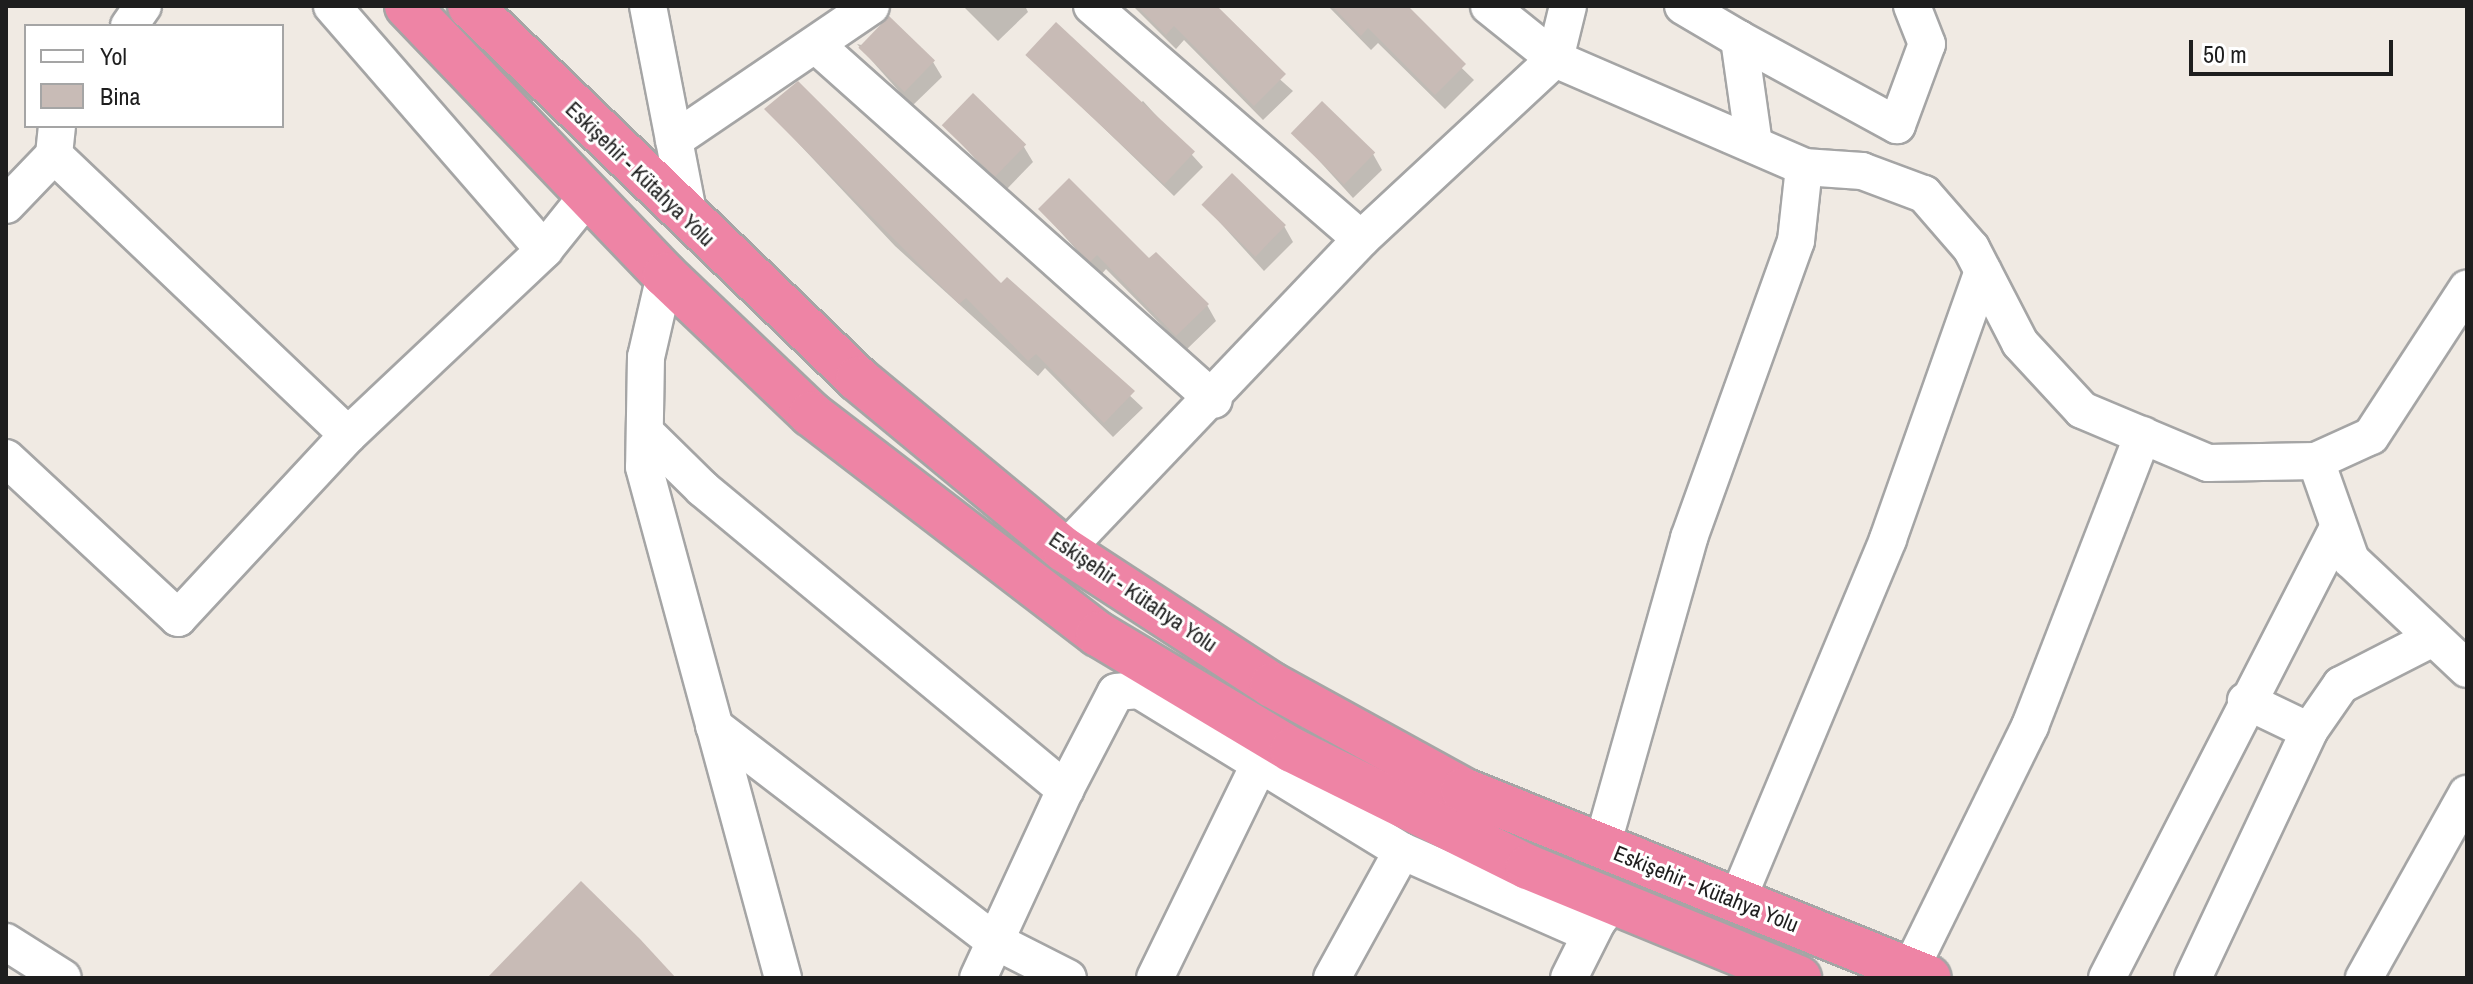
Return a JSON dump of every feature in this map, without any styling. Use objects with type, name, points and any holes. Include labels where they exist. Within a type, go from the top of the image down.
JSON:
[{"type":"highway","points":[[407,6],[665,275],[811,414],[1098,634],[1292,750],[1604,913],[1799,978]]},
{"type":"highway","name":"Eskişehir - Kütahya Yolu","points":[[470,6],[690,222],[858,379],[1065,550],[1354,730],[1463,790],[1736,903],[1919,974]]},
{"type":"street","points":[[130,24],[143,6]]},
{"type":"street","points":[[332,6],[544,250]]},
{"type":"street","points":[[648,6],[690,222]]},
{"type":"street","points":[[674,140],[871,6]]},
{"type":"street","points":[[1092,6],[1361,239]]},
{"type":"street","points":[[1489,6],[1555,59],[1804,167],[1862,171],[1924,194],[1983,271],[2020,343],[2082,410],[2208,463],[2316,461],[2371,436],[2467,289]]},
{"type":"street","points":[[1065,550],[1214,400],[1361,239],[1555,59],[1568,6]]},
{"type":"street","points":[[1683,6],[1897,125],[1927,44],[1912,6]]},
{"type":"street","points":[[1739,39],[1754,145]]},
{"type":"street","points":[[816,45],[1214,400]]},
{"type":"street","points":[[6,205],[55,141],[348,435]]},
{"type":"street","points":[[1602,846],[1689,538],[1796,241],[1804,167]]},
{"type":"street","points":[[6,458],[178,618],[348,435],[544,250],[589,194]]},
{"type":"street","points":[[1736,903],[1888,539],[1983,271]]},
{"type":"street","points":[[665,275],[646,357],[644,467],[783,978]]},
{"type":"street","points":[[645,432],[703,489],[1065,790]]},
{"type":"street","points":[[1919,974],[2030,726],[2143,435]]},
{"type":"street","points":[[2316,461],[2351,560],[2431,639],[2467,669]]},
{"type":"street","points":[[2107,978],[2246,701],[2338,528]]},
{"type":"street","points":[[2193,978],[2309,731],[2341,685],[2431,639]]},
{"type":"street","points":[[978,978],[1065,790],[1116,692],[1139,690],[1258,767],[1402,851],[1579,929],[1604,913]]},
{"type":"street","points":[[2246,701],[2309,731]]},
{"type":"street","points":[[714,726],[993,940],[1068,978]]},
{"type":"street","points":[[1155,978],[1258,767]]},
{"type":"street","points":[[2364,978],[2467,794]]},
{"type":"street","points":[[1332,978],[1402,851]]},
{"type":"street","points":[[1569,978],[1604,913]]},
{"type":"street","points":[[6,942],[63,978]]},
{"type":"building","points":[[1137,6],[1217,6],[1286,74],[1254,106],[1174,26],[1166,35]]},
{"type":"building","points":[[1332,6],[1408,6],[1466,64],[1435,95],[1368,28],[1361,36]]},
{"type":"building","points":[[889,16],[935,60],[904,92],[858,48]]},
{"type":"building","points":[[1056,22],[1195,152],[1164,184],[1025,55]]},
{"type":"building","points":[[798,81],[1001,283],[1007,277],[1135,391],[1104,423],[1036,354],[1028,361],[966,298],[959,304],[764,109]]},
{"type":"building","points":[[973,93],[1026,144],[995,177],[942,125]]},
{"type":"building","points":[[1322,101],[1375,152],[1344,185],[1291,133]]},
{"type":"building","points":[[1232,173],[1286,225],[1255,257],[1201,205]]},
{"type":"building","points":[[1069,178],[1149,258],[1156,252],[1209,304],[1176,336],[1097,255],[1090,262],[1038,209]]},
{"type":"building","points":[[581,881],[640,939],[676,978],[487,978]]}]
